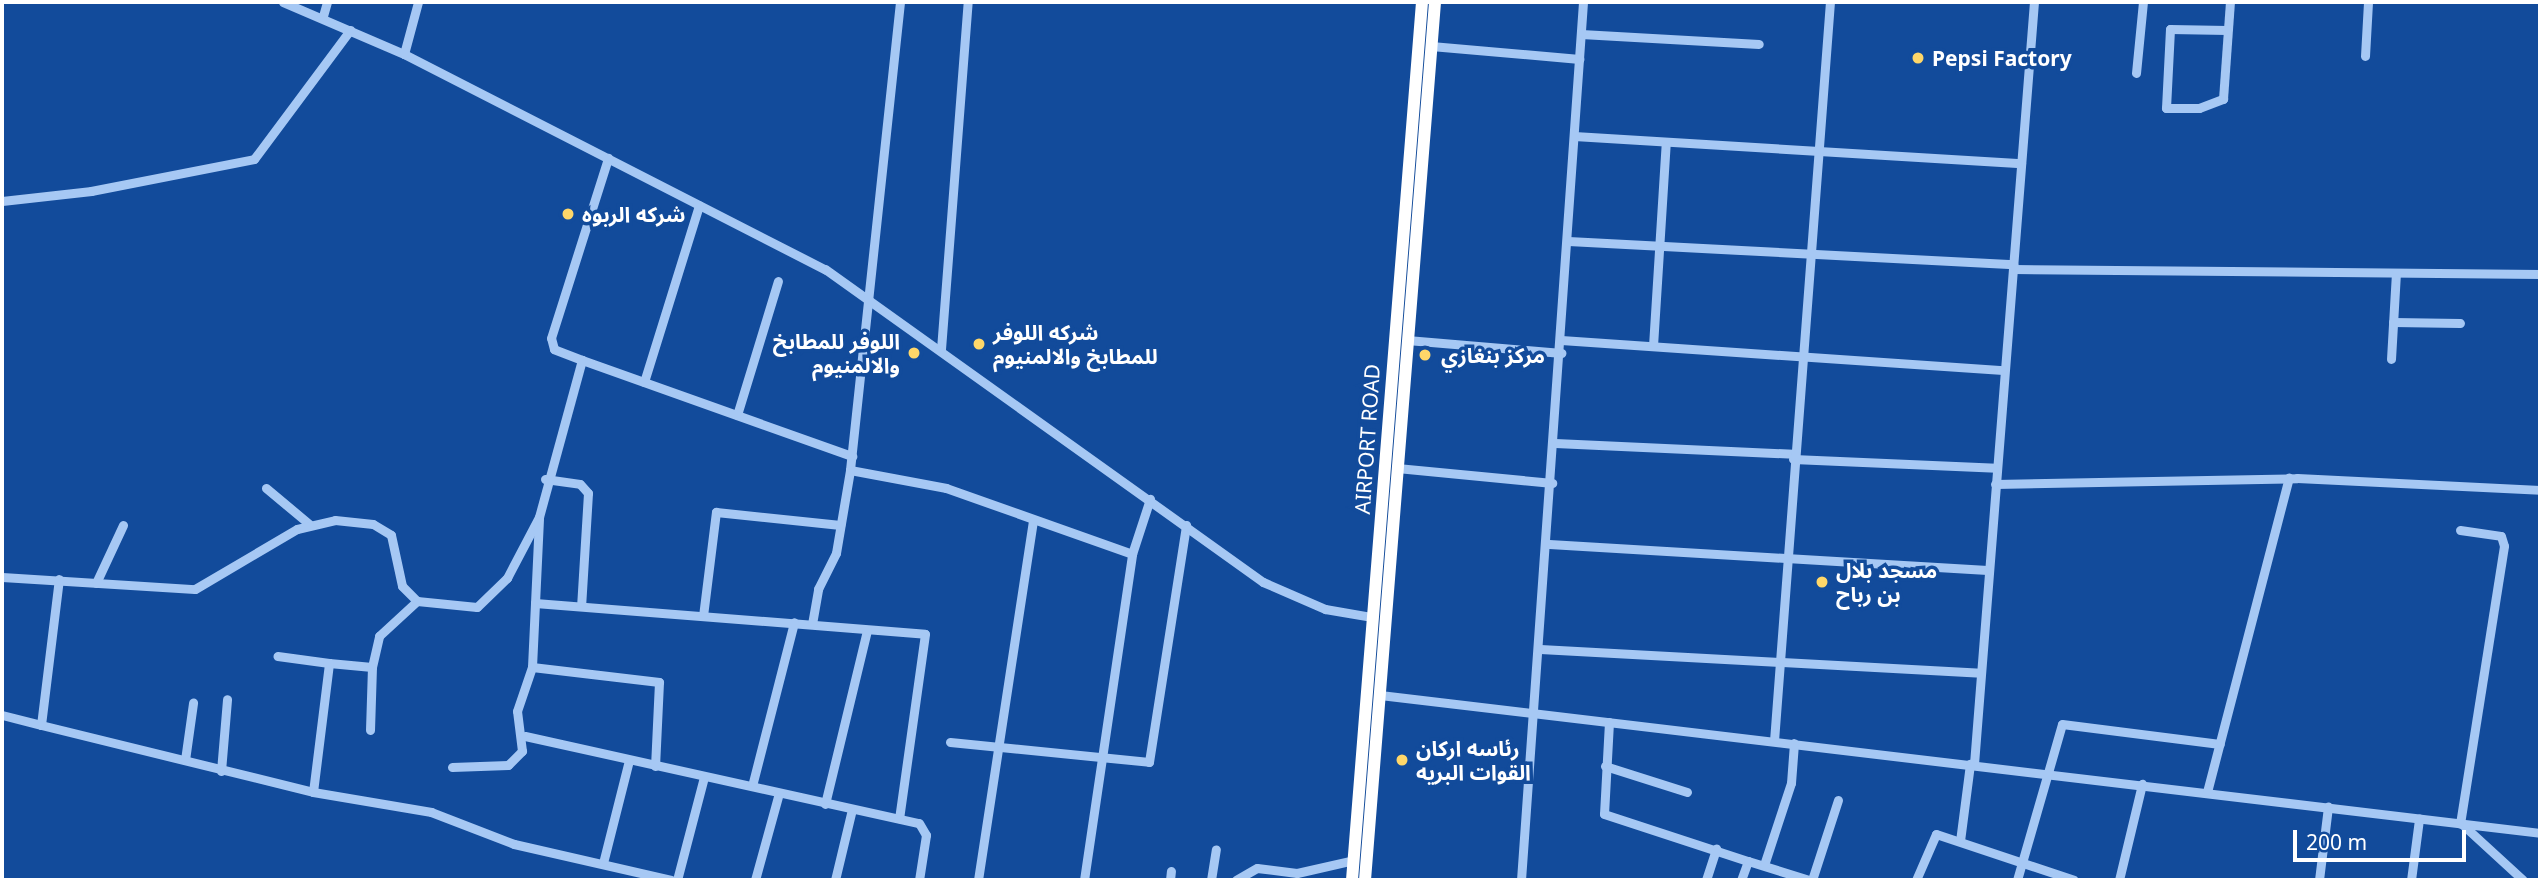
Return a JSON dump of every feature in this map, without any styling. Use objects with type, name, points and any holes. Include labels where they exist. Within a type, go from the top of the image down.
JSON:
[{"type":"highway","name":"AIRPORT ROAD","points":[[1352,880],[1422,2]]},
{"type":"highway","name":"AIRPORT ROAD","points":[[1365,880],[1435,2]]},
{"type":"street","points":[[283,2],[323,16],[404,54],[699,205],[869,296],[1279,590],[1340,614],[1372,617]]},
{"type":"street","points":[[323,16],[327,2]]},
{"type":"street","points":[[404,54],[418,2]]},
{"type":"street","points":[[812,624],[840,525],[852,456],[900,2]]},
{"type":"street","points":[[941,349],[968,2]]},
{"type":"street","points":[[1521,880],[1549,544],[1583,2]]},
{"type":"street","points":[[1774,741],[1800,356],[1830,2]]},
{"type":"street","points":[[1960,841],[1972,764],[2034,2]]},
{"type":"street","points":[[2136,73],[2143,2]]},
{"type":"street","points":[[2227,30],[2170,29],[2166,108],[2199,108],[2223,99],[2230,2]]},
{"type":"street","points":[[2365,56],[2368,2]]},
{"type":"street","points":[[2,201],[91,191],[254,159],[350,30]]},
{"type":"street","points":[[1581,34],[1759,44]]},
{"type":"street","points":[[1431,46],[1579,58]]},
{"type":"street","points":[[1574,136],[2021,163]]},
{"type":"street","points":[[1653,346],[1666,142]]},
{"type":"street","points":[[608,159],[551,338],[554,349],[852,456]]},
{"type":"street","points":[[644,382],[699,205]]},
{"type":"street","points":[[1568,241],[1661,243],[2013,266],[2540,274]]},
{"type":"street","points":[[2391,359],[2396,273]]},
{"type":"street","points":[[737,415],[778,281]]},
{"type":"street","points":[[2393,322],[2460,323]]},
{"type":"street","points":[[1407,340],[1561,353]]},
{"type":"street","points":[[1562,340],[2003,370]]},
{"type":"street","points":[[452,767],[508,765],[521,756],[525,736],[517,712],[532,667],[539,517],[545,479],[582,359]]},
{"type":"street","points":[[1555,443],[1996,468]]},
{"type":"street","points":[[1397,468],[1552,484]]},
{"type":"street","points":[[849,470],[946,488],[1132,554]]},
{"type":"street","points":[[1995,484],[2289,478],[2540,490]]},
{"type":"street","points":[[2207,792],[2289,478]]},
{"type":"street","points":[[545,479],[580,484],[588,493],[581,606]]},
{"type":"street","points":[[266,488],[309,524]]},
{"type":"street","points":[[1084,880],[1132,554],[1150,499]]},
{"type":"street","points":[[703,615],[716,512],[840,525]]},
{"type":"street","points":[[2,577],[195,589],[309,524],[344,521],[388,532],[402,586],[417,601],[482,604],[507,578],[539,517]]},
{"type":"street","points":[[978,880],[996,747],[1033,521]]},
{"type":"street","points":[[96,583],[124,525]]},
{"type":"street","points":[[950,742],[1101,760],[1149,762],[1186,525]]},
{"type":"street","points":[[2460,530],[2504,541],[2461,825]]},
{"type":"street","points":[[1549,544],[1987,570]]},
{"type":"street","points":[[41,725],[59,579]]},
{"type":"street","points":[[370,730],[372,667],[379,635],[417,601]]},
{"type":"street","points":[[535,603],[925,634],[899,818]]},
{"type":"street","points":[[752,786],[794,622]]},
{"type":"street","points":[[825,804],[867,631]]},
{"type":"street","points":[[1540,649],[1980,673]]},
{"type":"street","points":[[277,656],[372,667]]},
{"type":"street","points":[[313,792],[329,663]]},
{"type":"street","points":[[532,667],[659,682],[654,766]]},
{"type":"street","points":[[1380,695],[2540,833]]},
{"type":"street","points":[[221,771],[227,699]]},
{"type":"street","points":[[185,760],[192,703]]},
{"type":"street","points":[[2,715],[313,792],[431,812],[514,844],[671,880]]},
{"type":"street","points":[[1609,722],[1604,814],[1811,880],[1838,800]]},
{"type":"street","points":[[2017,880],[2065,724],[2220,744]]},
{"type":"street","points":[[525,736],[825,804],[899,818],[925,830],[919,880]]},
{"type":"street","points":[[1764,865],[1790,787],[1794,743]]},
{"type":"street","points":[[603,863],[629,760]]},
{"type":"street","points":[[1605,766],[1687,792]]},
{"type":"street","points":[[677,880],[704,777]]},
{"type":"street","points":[[2119,880],[2142,784]]},
{"type":"street","points":[[755,880],[779,793]]},
{"type":"street","points":[[2319,880],[2328,807]]},
{"type":"street","points":[[835,880],[852,809]]},
{"type":"street","points":[[2411,880],[2420,819]]},
{"type":"street","points":[[2461,825],[2523,880]]},
{"type":"street","points":[[1916,880],[1931,836],[1960,841],[2074,880]]},
{"type":"street","points":[[1211,880],[1216,849]]},
{"type":"street","points":[[1706,880],[1716,849]]},
{"type":"street","points":[[1236,880],[1257,868],[1297,873],[1354,860]]},
{"type":"street","points":[[1741,880],[1748,860]]},
{"type":"place","name":"Pepsi Factory","points":[[1918,58]]},
{"type":"place","name":"شركه الربوه","points":[[568,214]]},
{"type":"place","name":"شركه اللوفر للمطابخ والالمنيوم","points":[[979,344]]},
{"type":"place","name":"اللوفر للمطابخ والالمنيوم","points":[[914,353]]},
{"type":"place","name":"مركز بنغازي","points":[[1425,355]]},
{"type":"place","name":"مسجد بلال بن رباح","points":[[1822,582]]},
{"type":"place","name":"رئاسه اركان القوات البريه","points":[[1402,760]]}]
